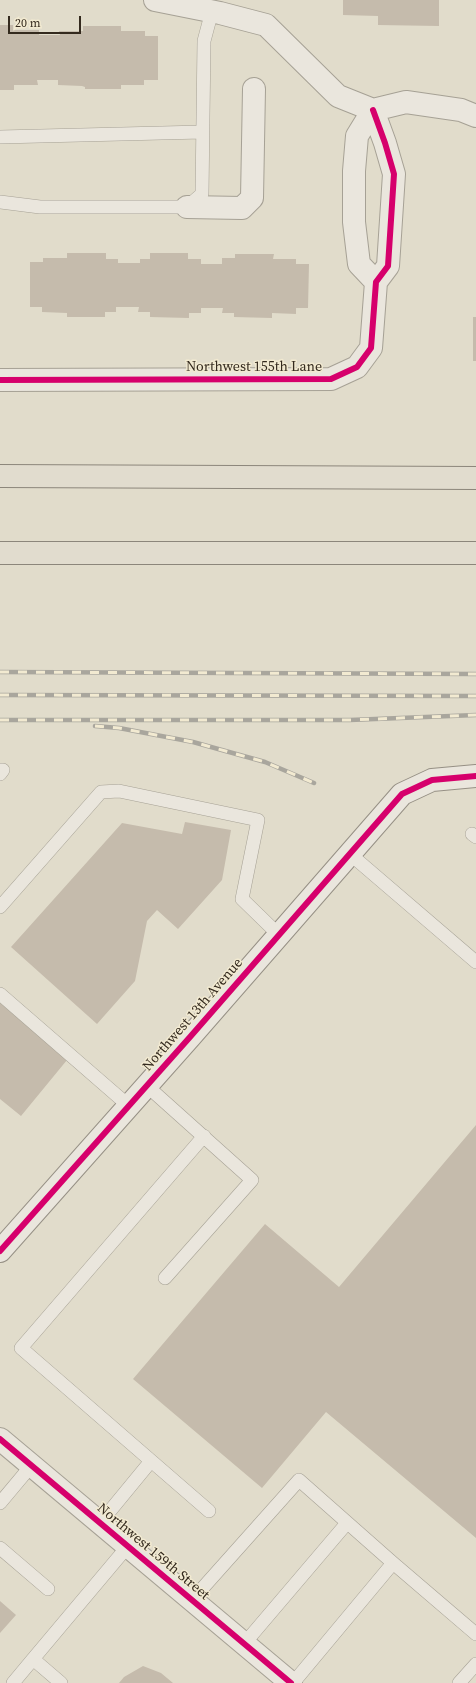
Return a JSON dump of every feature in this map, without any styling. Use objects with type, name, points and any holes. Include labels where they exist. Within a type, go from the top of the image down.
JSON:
[{"type":"main road","points":[[0,476],[476,478]]},
{"type":"main road","points":[[0,553],[476,553]]},
{"type":"street","points":[[155,0],[212,11],[266,25],[338,96],[373,110],[406,102],[461,110],[476,116]]},
{"type":"street","points":[[187,207],[242,208],[252,198],[254,89]]},
{"type":"street","points":[[373,110],[394,174],[388,266],[376,282],[359,264],[354,222],[356,136],[373,110]]},
{"type":"street","name":"Northwest 155th Lane","points":[[0,380],[331,379],[357,367],[371,348],[376,282]]},
{"type":"street","name":"Northwest 13th Avenue","points":[[0,1251],[147,1086],[402,794],[432,780],[476,776]]},
{"type":"street","name":"Northwest 159th Street","points":[[0,1439],[292,1683]]},
{"type":"lane","points":[[0,202],[40,207],[187,207],[202,194],[204,41],[212,11]]},
{"type":"lane","points":[[0,137],[202,132]]},
{"type":"lane","points":[[0,770],[3,770],[0,774]]},
{"type":"lane","points":[[0,907],[101,792],[119,791],[258,820],[242,899],[279,935]]},
{"type":"lane","points":[[350,854],[476,962]]},
{"type":"lane","points":[[0,994],[129,1106]]},
{"type":"lane","points":[[147,1086],[252,1180],[165,1278]]},
{"type":"lane","points":[[204,1136],[21,1348],[209,1511]]},
{"type":"lane","points":[[100,1523],[152,1461]]},
{"type":"lane","points":[[0,1502],[31,1466]]},
{"type":"lane","points":[[192,1600],[299,1480],[476,1634]]},
{"type":"lane","points":[[244,1644],[347,1523]]},
{"type":"lane","points":[[13,1683],[128,1546]]},
{"type":"lane","points":[[0,1548],[48,1589]]},
{"type":"lane","points":[[292,1683],[393,1563]]},
{"type":"lane","points":[[33,1659],[61,1683]]},
{"type":"lane","points":[[459,1683],[476,1664]]},
{"type":"building","points":[[343,0],[439,0],[439,26],[378,25],[378,16],[343,15]]},
{"type":"building","points":[[0,25],[13,25],[13,30],[39,30],[39,35],[60,35],[59,31],[83,31],[83,26],[121,26],[121,31],[145,31],[145,36],[158,36],[158,80],[144,80],[144,85],[121,85],[121,89],[85,89],[85,87],[82,86],[58,85],[58,80],[37,80],[38,85],[14,85],[14,90],[0,90]]},
{"type":"building","points":[[67,253],[106,253],[106,259],[118,259],[118,263],[140,263],[140,259],[150,259],[150,253],[188,253],[188,259],[201,259],[201,264],[222,264],[222,258],[235,258],[235,254],[274,254],[273,259],[296,259],[296,264],[309,264],[308,308],[296,308],[296,314],[272,313],[272,318],[234,317],[234,313],[222,313],[223,308],[201,308],[201,313],[189,313],[189,318],[150,317],[150,312],[138,312],[139,307],[116,307],[116,312],[105,312],[105,317],[67,317],[67,313],[42,312],[42,307],[30,307],[30,262],[43,262],[43,258],[67,258]]},
{"type":"building","points":[[473,317],[476,317],[476,361],[473,361]]},
{"type":"building","points":[[185,822],[231,830],[222,880],[178,929],[157,910],[147,921],[135,981],[97,1024],[11,947],[122,823],[182,834]]},
{"type":"building","points":[[0,1003],[67,1060],[21,1116],[0,1099]]},
{"type":"building","points":[[476,1125],[476,1538],[326,1412],[262,1488],[133,1379],[265,1224],[339,1287]]},
{"type":"building","points":[[0,1601],[16,1615],[0,1633]]},
{"type":"building","points":[[143,1666],[161,1673],[173,1683],[119,1683],[124,1677]]},
{"type":"railway","points":[[0,672],[476,674]]},
{"type":"railway","points":[[0,695],[476,696]]},
{"type":"railway","points":[[0,720],[350,720],[476,715]]},
{"type":"railway","points":[[95,726],[119,728],[193,742],[265,762],[314,783]]},
{"type":"cycle path","points":[[0,380],[331,379],[357,367],[371,348],[376,282],[388,266],[394,174],[373,110]]},
{"type":"cycle path","points":[[0,1251],[190,1037],[402,794],[432,780],[476,776]]},
{"type":"cycle path","points":[[0,1439],[291,1683]]}]
